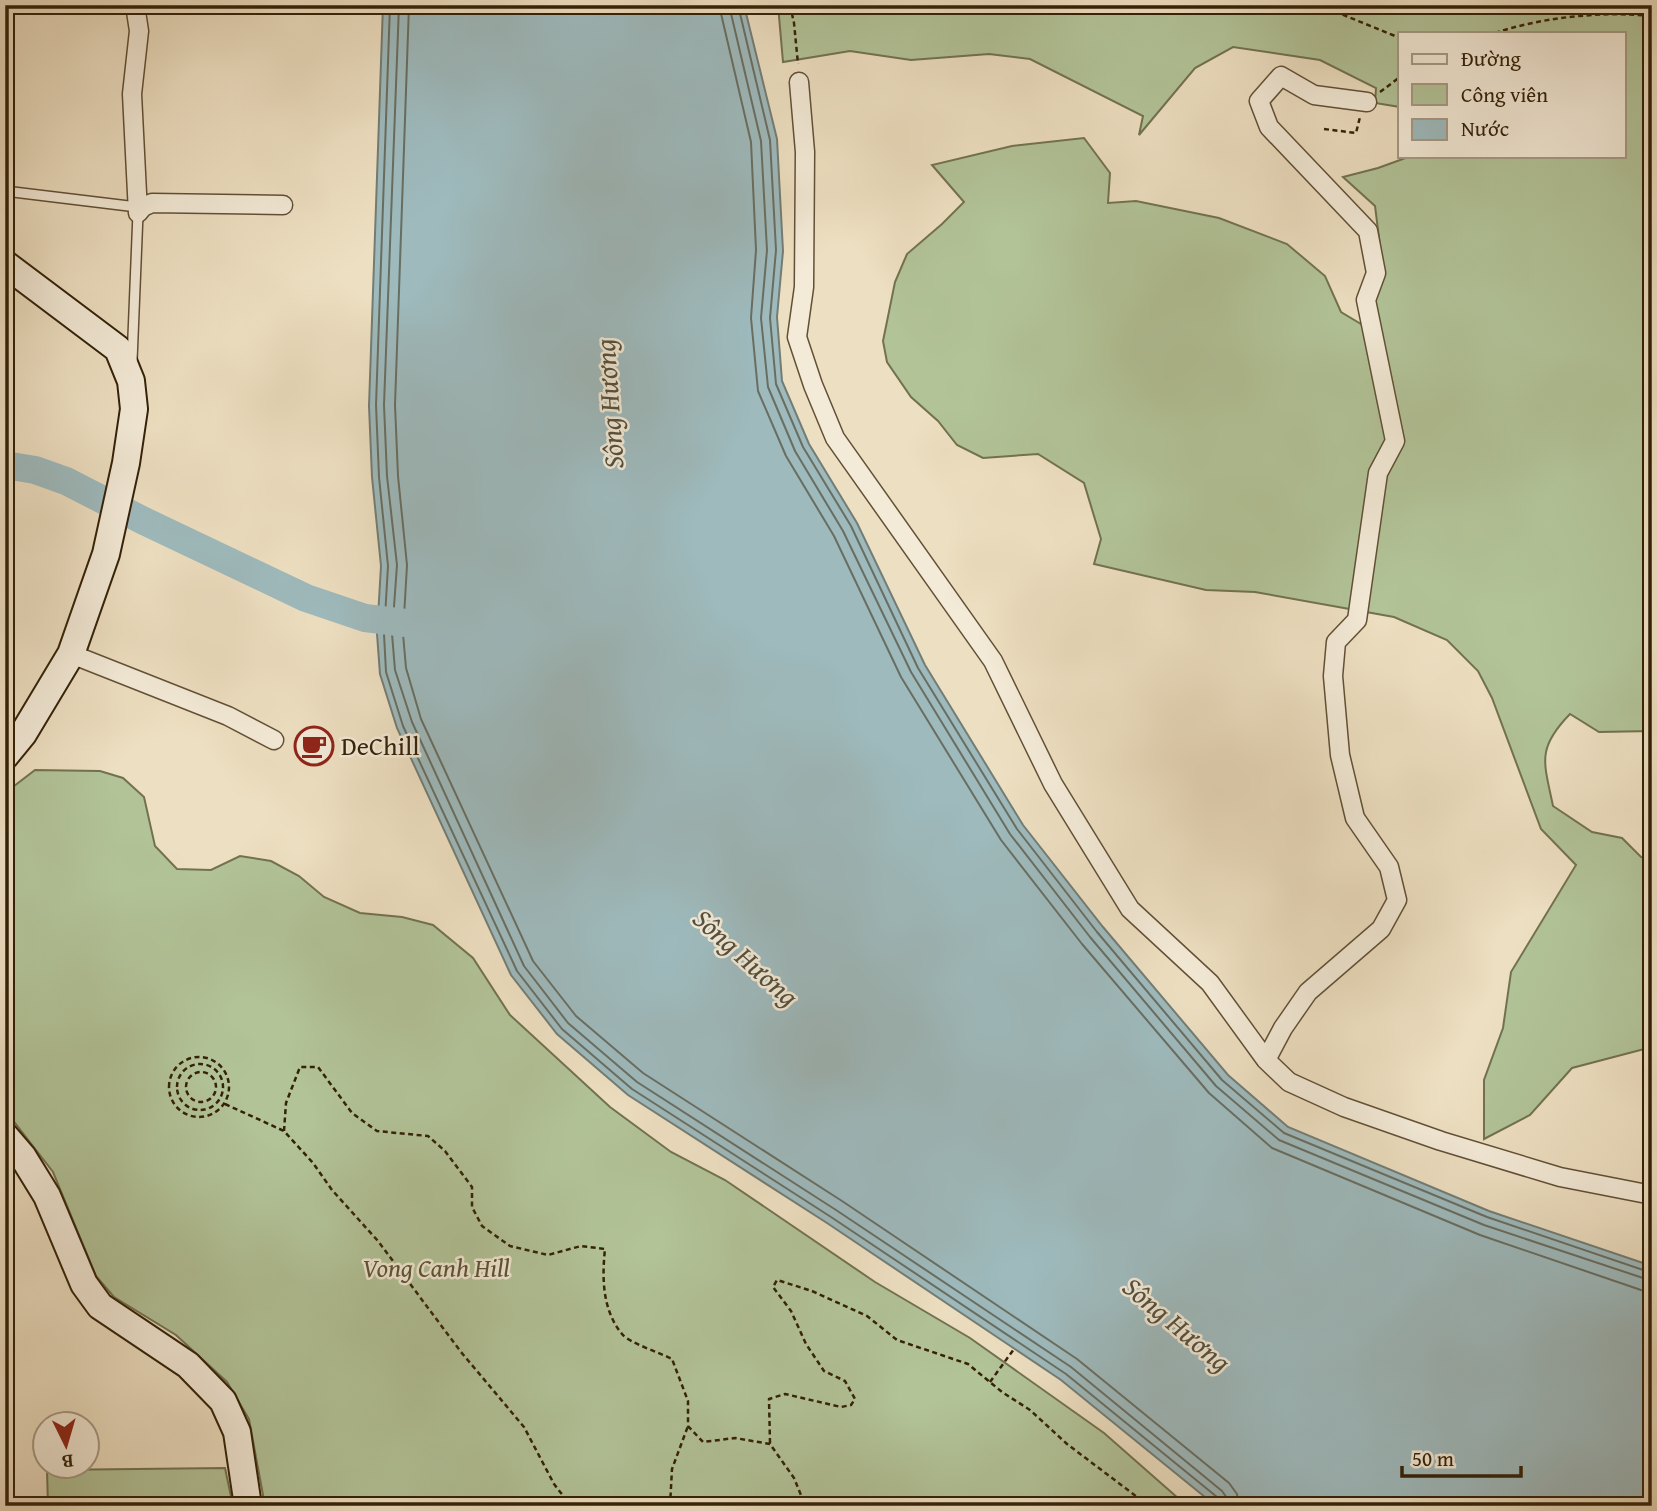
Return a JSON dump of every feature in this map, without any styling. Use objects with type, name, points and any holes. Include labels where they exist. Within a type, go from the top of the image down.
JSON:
[{"type":"street","points":[[135,5],[139,31],[132,94],[137,210],[152,203],[283,205]]},
{"type":"street","points":[[1266,1060],[1283,1028],[1308,992],[1381,929],[1397,900],[1389,867],[1355,818],[1340,755],[1333,676],[1336,642],[1357,620],[1378,473],[1395,441],[1366,300],[1376,273],[1368,231],[1294,150],[1269,127],[1259,101],[1281,76],[1314,95],[1367,102]]},
{"type":"street","points":[[799,82],[805,152],[804,287],[797,337],[813,385],[835,438],[993,661],[1053,784],[1130,909],[1210,984],[1266,1060],[1289,1082],[1344,1107],[1441,1142],[1560,1177],[1652,1195]]},
{"type":"street","points":[[5,264],[118,349],[131,381],[134,409],[127,463],[106,554],[71,654],[5,756]]},
{"type":"street","points":[[71,654],[228,716],[274,740]]},
{"type":"street","points":[[5,1136],[23,1157],[47,1196],[84,1284],[100,1306],[188,1365],[223,1401],[237,1432],[248,1506]]},
{"type":"lane","points":[[5,191],[137,210],[131,381]]},
{"type":"path","points":[[790,5],[799,82]]},
{"type":"path","points":[[1320,5],[1398,37]]},
{"type":"path","points":[[1498,32],[1518,26],[1616,13],[1652,16]]},
{"type":"path","points":[[202,1057],[217,1063],[227,1074],[230,1084],[225,1102],[218,1111],[201,1117],[182,1112],[169,1088],[175,1070],[182,1062],[191,1058],[202,1057]]},
{"type":"path","points":[[213,1068],[217,1063]]},
{"type":"path","points":[[192,1065],[213,1068],[222,1080],[221,1096],[210,1107],[203,1109],[187,1105],[177,1088],[181,1074],[192,1065]]},
{"type":"path","points":[[284,1131],[286,1103],[300,1067],[318,1067],[352,1113],[377,1131],[428,1136],[445,1151],[472,1187],[472,1207],[482,1226],[510,1246],[548,1255],[581,1246],[605,1249],[602,1280],[609,1310],[623,1336],[672,1359],[688,1401],[688,1426],[672,1469],[670,1506]]},
{"type":"path","points":[[195,1072],[209,1074],[215,1082],[213,1096],[204,1101],[194,1100],[186,1088],[188,1078],[195,1072]]},
{"type":"path","points":[[181,1074],[188,1078]]},
{"type":"path","points":[[213,1096],[218,1100]]},
{"type":"path","points":[[221,1096],[225,1102],[284,1131],[313,1163],[332,1190],[378,1241],[454,1343],[524,1427],[554,1484],[571,1506]]},
{"type":"path","points":[[182,1112],[187,1105]]},
{"type":"path","points":[[813,1506],[803,1500],[794,1478],[770,1444],[769,1399],[785,1394],[841,1407],[851,1405],[855,1399],[845,1381],[824,1371],[806,1344],[791,1311],[773,1287],[776,1280],[867,1317],[897,1340],[968,1364],[1030,1409],[1092,1464],[1139,1496],[1149,1506]]},
{"type":"path","points":[[990,1382],[1013,1349]]},
{"type":"path","points":[[688,1426],[703,1442],[734,1438],[770,1444]]},
{"type":"green space","points":[[778,5],[1652,5],[1652,731],[1599,732],[1570,714],[1559,726],[1547,747],[1545,767],[1553,806],[1592,832],[1622,838],[1641,857],[1652,862],[1652,1047],[1572,1068],[1530,1115],[1484,1139],[1484,1080],[1503,1028],[1511,972],[1576,865],[1541,829],[1492,698],[1478,671],[1447,640],[1394,617],[1255,592],[1206,590],[1094,564],[1101,539],[1084,483],[1038,454],[983,458],[957,445],[938,421],[911,397],[887,362],[883,341],[895,282],[907,254],[964,202],[932,165],[1012,146],[1084,138],[1110,173],[1108,203],[1136,201],[1219,218],[1287,244],[1325,276],[1341,312],[1366,327],[1381,254],[1375,206],[1343,177],[1406,158],[1626,158],[1626,32],[1398,32],[1398,107],[1375,103],[1376,88],[1320,60],[1233,47],[1195,68],[1139,135],[1143,116],[1030,59],[989,54],[911,60],[850,51],[783,62]]},
{"type":"green space","name":"Vong Canh Hill","points":[[35,770],[100,771],[123,778],[144,797],[155,846],[177,869],[211,870],[240,856],[271,861],[299,876],[324,897],[360,913],[402,917],[433,925],[473,958],[510,1015],[610,1107],[671,1152],[725,1180],[875,1282],[970,1338],[1104,1433],[1187,1506],[265,1506],[249,1419],[227,1382],[176,1335],[114,1297],[96,1276],[53,1172],[5,1110],[5,793]]},
{"type":"green space","points":[[225,1468],[233,1506],[48,1506],[47,1480],[102,1480],[102,1469]]},
{"type":"water","name":"Sông Hương","points":[[383,5],[744,5],[777,139],[783,251],[777,317],[782,381],[809,444],[857,523],[925,665],[1023,825],[1103,927],[1228,1075],[1288,1127],[1489,1211],[1652,1266],[1652,1506],[1216,1506],[1061,1380],[827,1223],[628,1095],[557,1034],[511,975],[397,728],[380,674],[377,634],[381,566],[372,477],[369,406]]},
{"type":"waterway","points":[[5,465],[35,470],[66,481],[306,598],[365,618],[414,624]]},
{"type":"place","name":"DeChill","points":[[314,746]]}]
